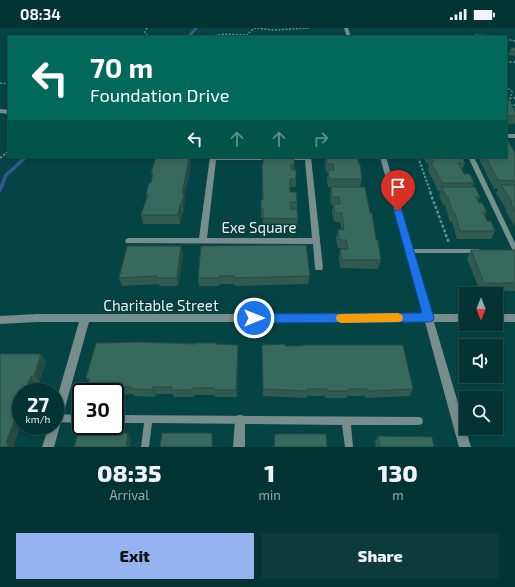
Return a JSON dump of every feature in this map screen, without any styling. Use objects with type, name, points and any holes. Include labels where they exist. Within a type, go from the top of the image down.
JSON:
[{"type":"street","name":"Exe Square","points":[[203,241],[213,158]]},
{"type":"street","name":"Exe Square","points":[[308,158],[319,268]]},
{"type":"street","points":[[383,158],[465,447]]},
{"type":"street","name":"Exe Square","points":[[129,241],[316,241]]},
{"type":"street","name":"Charitable Street","points":[[0,320],[37,318],[459,318]]},
{"type":"street","points":[[503,318],[515,318]]},
{"type":"street","points":[[64,391],[85,319]]},
{"type":"street","points":[[239,447],[240,420]]},
{"type":"street","points":[[48,447],[51,435]]},
{"type":"lane","points":[[471,158],[515,250],[507,251]]},
{"type":"lane","points":[[410,252],[484,251]]},
{"type":"lane","points":[[124,419],[419,421]]},
{"type":"lane","points":[[144,447],[149,419]]},
{"type":"lane","points":[[346,420],[349,447]]},
{"type":"path","points":[[213,36],[224,34],[247,35],[254,28],[274,30],[310,28]]},
{"type":"path","points":[[473,36],[488,36]]},
{"type":"path","points":[[507,87],[512,92],[510,105],[515,112]]},
{"type":"path","points":[[510,98],[515,98]]},
{"type":"path","points":[[510,105],[515,105]]},
{"type":"path","points":[[0,158],[8,152]]},
{"type":"path","points":[[418,158],[452,252]]},
{"type":"building","points":[[512,47],[515,48],[515,52],[510,51]]},
{"type":"building","points":[[507,100],[515,111],[515,116],[507,116]]},
{"type":"building","points":[[507,139],[515,153],[515,181],[498,180],[487,158],[507,158]]},
{"type":"building","points":[[156,158],[189,158],[182,193],[184,193],[182,204],[180,204],[178,215],[141,215],[148,194],[146,194],[149,183],[151,183],[153,173],[151,173]]},
{"type":"building","points":[[263,158],[294,158],[294,165],[291,165],[291,170],[296,170],[296,179],[290,179],[290,192],[296,192],[297,202],[291,202],[291,209],[297,209],[298,219],[263,218],[261,200],[263,200]]},
{"type":"building","points":[[326,158],[357,158],[360,164],[362,179],[329,179],[328,170],[334,170],[333,164],[327,164]]},
{"type":"building","points":[[432,158],[462,158],[465,163],[458,163],[464,174],[470,174],[474,183],[442,183],[431,162],[434,162]]},
{"type":"building","points":[[501,185],[515,185],[515,211],[510,202],[512,202]]},
{"type":"building","points":[[331,187],[365,187],[370,213],[372,213],[376,240],[378,240],[381,260],[342,260],[340,249],[348,249],[346,240],[339,240],[338,229],[344,230],[342,213],[335,213],[333,204],[340,204],[339,197],[332,197]]},
{"type":"building","points":[[442,187],[475,187],[480,197],[476,197],[479,203],[482,203],[487,212],[483,212],[487,221],[491,221],[495,231],[460,231],[455,213],[453,213],[448,197],[446,197]]},
{"type":"building","points":[[306,245],[310,276],[234,278],[234,276],[219,276],[219,278],[198,278],[201,246]]},
{"type":"building","points":[[127,246],[181,246],[177,278],[157,278],[157,276],[119,278]]},
{"type":"building","points":[[471,250],[515,250],[515,283],[484,283]]},
{"type":"building","points":[[96,343],[217,343],[216,344],[238,345],[236,390],[192,388],[192,390],[171,390],[172,387],[153,387],[153,390],[131,389],[131,387],[124,387],[124,383],[88,383],[90,378],[86,378]]},
{"type":"building","points":[[285,344],[285,346],[403,345],[413,389],[368,391],[368,389],[348,389],[349,391],[327,391],[327,389],[307,389],[308,391],[263,389],[262,345]]},
{"type":"building","points":[[0,354],[41,354],[34,376],[31,376],[28,383],[12,383],[12,426],[6,443],[9,443],[7,447],[0,447]]},
{"type":"building","points":[[124,433],[128,433],[126,447],[74,447],[77,435],[124,435]]},
{"type":"building","points":[[162,433],[212,433],[212,447],[160,447]]},
{"type":"building","points":[[275,434],[326,434],[327,447],[274,447]]},
{"type":"building","points":[[378,436],[432,437],[434,447],[380,447]]},
{"type":"waterway","points":[[189,36],[196,28]]},
{"type":"waterway","points":[[0,190],[6,175],[25,158]]},
{"type":"slow traffic","points":[[341,318],[398,318]]},
{"type":"route","points":[[254,318],[429,318],[398,211]]}]
